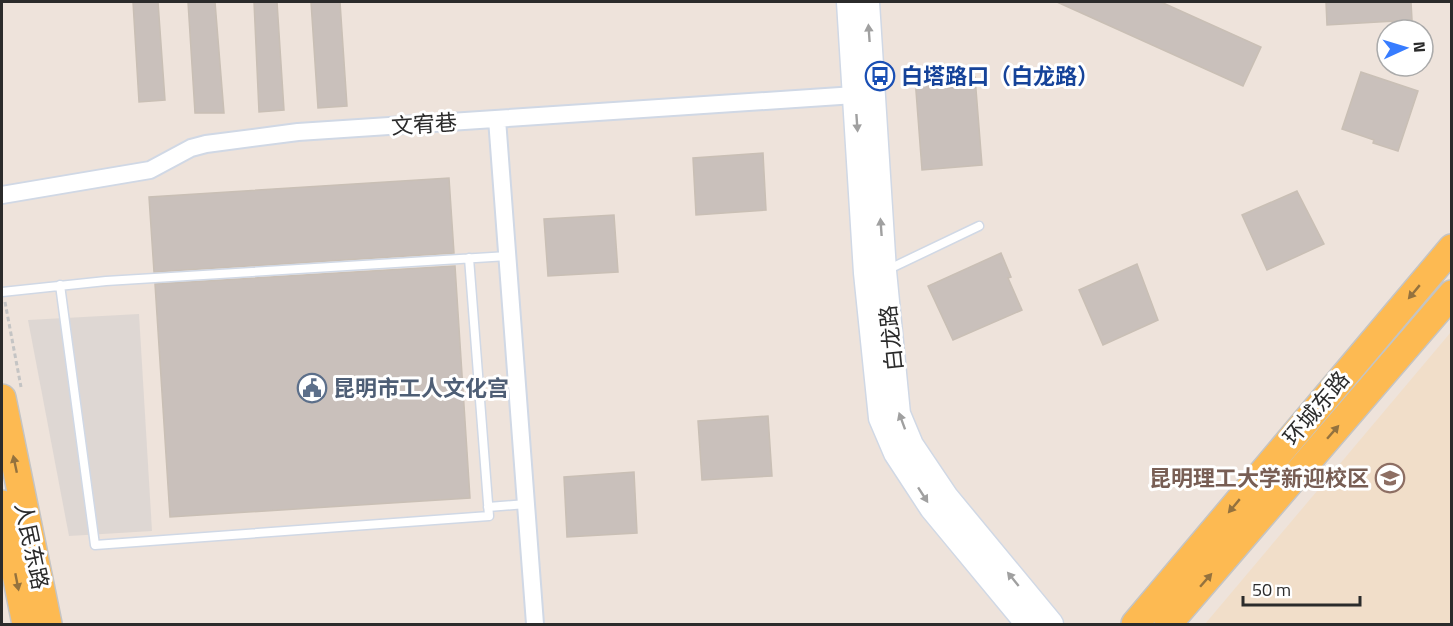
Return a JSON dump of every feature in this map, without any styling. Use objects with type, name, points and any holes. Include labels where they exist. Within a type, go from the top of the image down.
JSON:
[{"type":"main road","name":"白龙路","points":[[849,2],[866,273],[881,418],[896,453],[932,508],[1028,624]]},
{"type":"main road","name":"白龙路","points":[[867,2],[884,271],[898,414],[911,445],[946,497],[1050,624]]},
{"type":"main road","name":"环城东路","points":[[1135,624],[1452,248]]},
{"type":"main road","name":"环城东路","points":[[1168,624],[1452,294]]},
{"type":"main road","name":"人民东路","points":[[2,398],[48,624]]},
{"type":"main road","name":"人民东路","points":[[2,504],[26,624]]},
{"type":"street","name":"文宥巷","points":[[2,195],[150,170],[191,148],[206,144],[298,132],[855,95]]},
{"type":"street","points":[[497,119],[535,624]]},
{"type":"lane","points":[[884,271],[979,226]]},
{"type":"lane","points":[[2,292],[60,285],[508,256]]},
{"type":"lane","points":[[60,285],[95,545],[489,516],[469,258]]},
{"type":"lane","points":[[488,507],[526,504]]},
{"type":"shaded area","points":[[139,314],[152,531],[69,536],[28,320]]},
{"type":"shaded area","name":"昆明理工大学新迎校区","points":[[1451,332],[1451,624],[1205,624]]},
{"type":"building","points":[[133,2],[158,2],[165,100],[139,102]]},
{"type":"building","points":[[188,2],[215,2],[224,113],[195,113]]},
{"type":"building","points":[[254,2],[277,2],[284,110],[259,112]]},
{"type":"building","points":[[311,2],[340,2],[347,106],[318,108]]},
{"type":"building","points":[[1057,2],[1161,2],[1261,47],[1243,86]]},
{"type":"building","points":[[1326,2],[1411,2],[1412,18],[1375,18],[1375,22],[1327,25]]},
{"type":"building","points":[[1361,72],[1418,91],[1398,151],[1342,129]]},
{"type":"building","points":[[941,76],[941,80],[975,77],[982,165],[922,170],[915,78]]},
{"type":"building","points":[[763,153],[766,210],[696,215],[693,158]]},
{"type":"building","points":[[449,178],[454,253],[154,272],[149,197]]},
{"type":"building","points":[[1297,191],[1324,244],[1267,270],[1242,215]]},
{"type":"building","points":[[614,215],[618,272],[548,276],[544,219]]},
{"type":"building","points":[[1001,253],[1011,277],[1008,278],[1022,310],[953,340],[928,286]]},
{"type":"building","points":[[1137,264],[1158,320],[1103,345],[1079,290]]},
{"type":"building","name":"昆明市工人文化宫","points":[[455,266],[470,498],[170,517],[155,284]]},
{"type":"building","points":[[768,416],[772,476],[702,480],[698,421]]},
{"type":"building","points":[[634,472],[637,533],[567,537],[564,477]]},
{"type":"place","name":"白塔路口（白龙路）","points":[[880,76]]},
{"type":"place","name":"昆明市工人文化宫","points":[[312,388]]},
{"type":"place","name":"昆明理工大学新迎校区","points":[[1390,478]]}]
